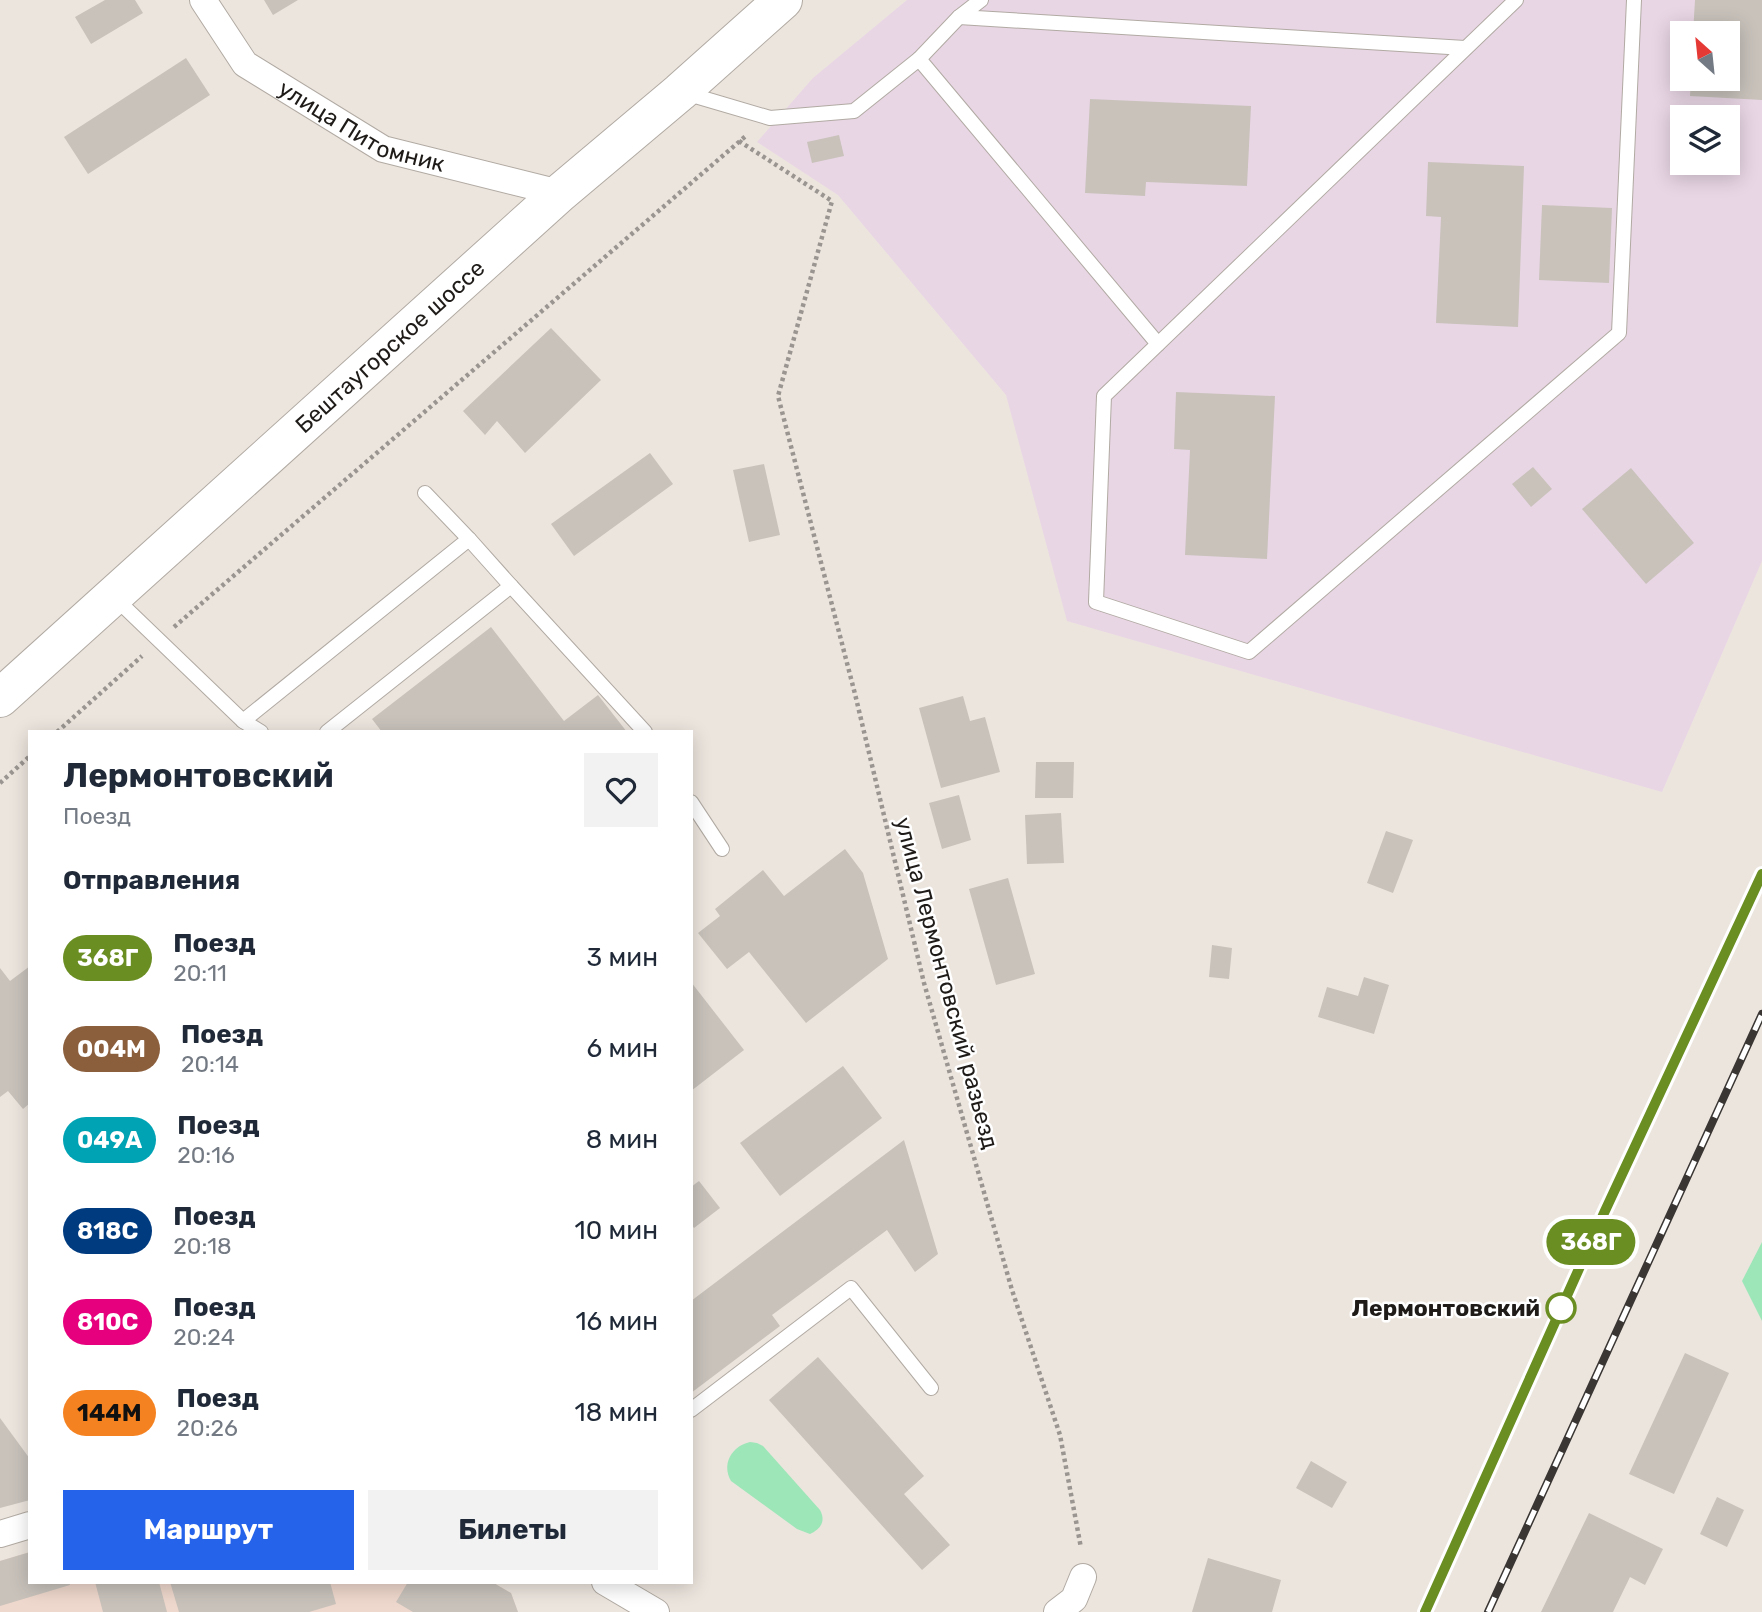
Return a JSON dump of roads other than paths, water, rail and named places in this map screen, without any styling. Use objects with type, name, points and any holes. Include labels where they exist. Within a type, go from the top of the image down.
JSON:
[{"type":"main road","name":"Бештаугорское шоссе","points":[[0,698],[561,192],[680,92],[783,0]]},
{"type":"street","name":"улица Питомник","points":[[203,0],[245,64],[383,149],[561,192]]},
{"type":"street","points":[[0,1534],[28,1526]]},
{"type":"street","points":[[608,1584],[656,1612]]},
{"type":"lane","points":[[680,92],[770,118],[854,111],[919,59],[959,17],[981,0]]},
{"type":"lane","points":[[1516,0],[1104,396],[1096,602],[1249,652],[1619,333],[1634,0]]},
{"type":"lane","points":[[959,17],[1465,48]]},
{"type":"lane","points":[[919,59],[1158,344]]},
{"type":"lane","points":[[425,494],[643,730]]},
{"type":"lane","points":[[243,722],[469,539]]},
{"type":"lane","points":[[330,730],[511,586]]},
{"type":"lane","points":[[113,596],[243,722],[257,730]]},
{"type":"lane","points":[[693,805],[722,849]]},
{"type":"lane","points":[[693,1408],[851,1288],[931,1388]]},
{"type":"railway","points":[[1425,1612],[1603,1213],[1762,874]]},
{"type":"railway","points":[[1488,1612],[1762,1014]]},
{"type":"train","name":"368Г","points":[[1425,1612],[1604,1213],[1762,874]]},
{"type":"place","name":"Лермонтовский","points":[[1561,1308]]}]
